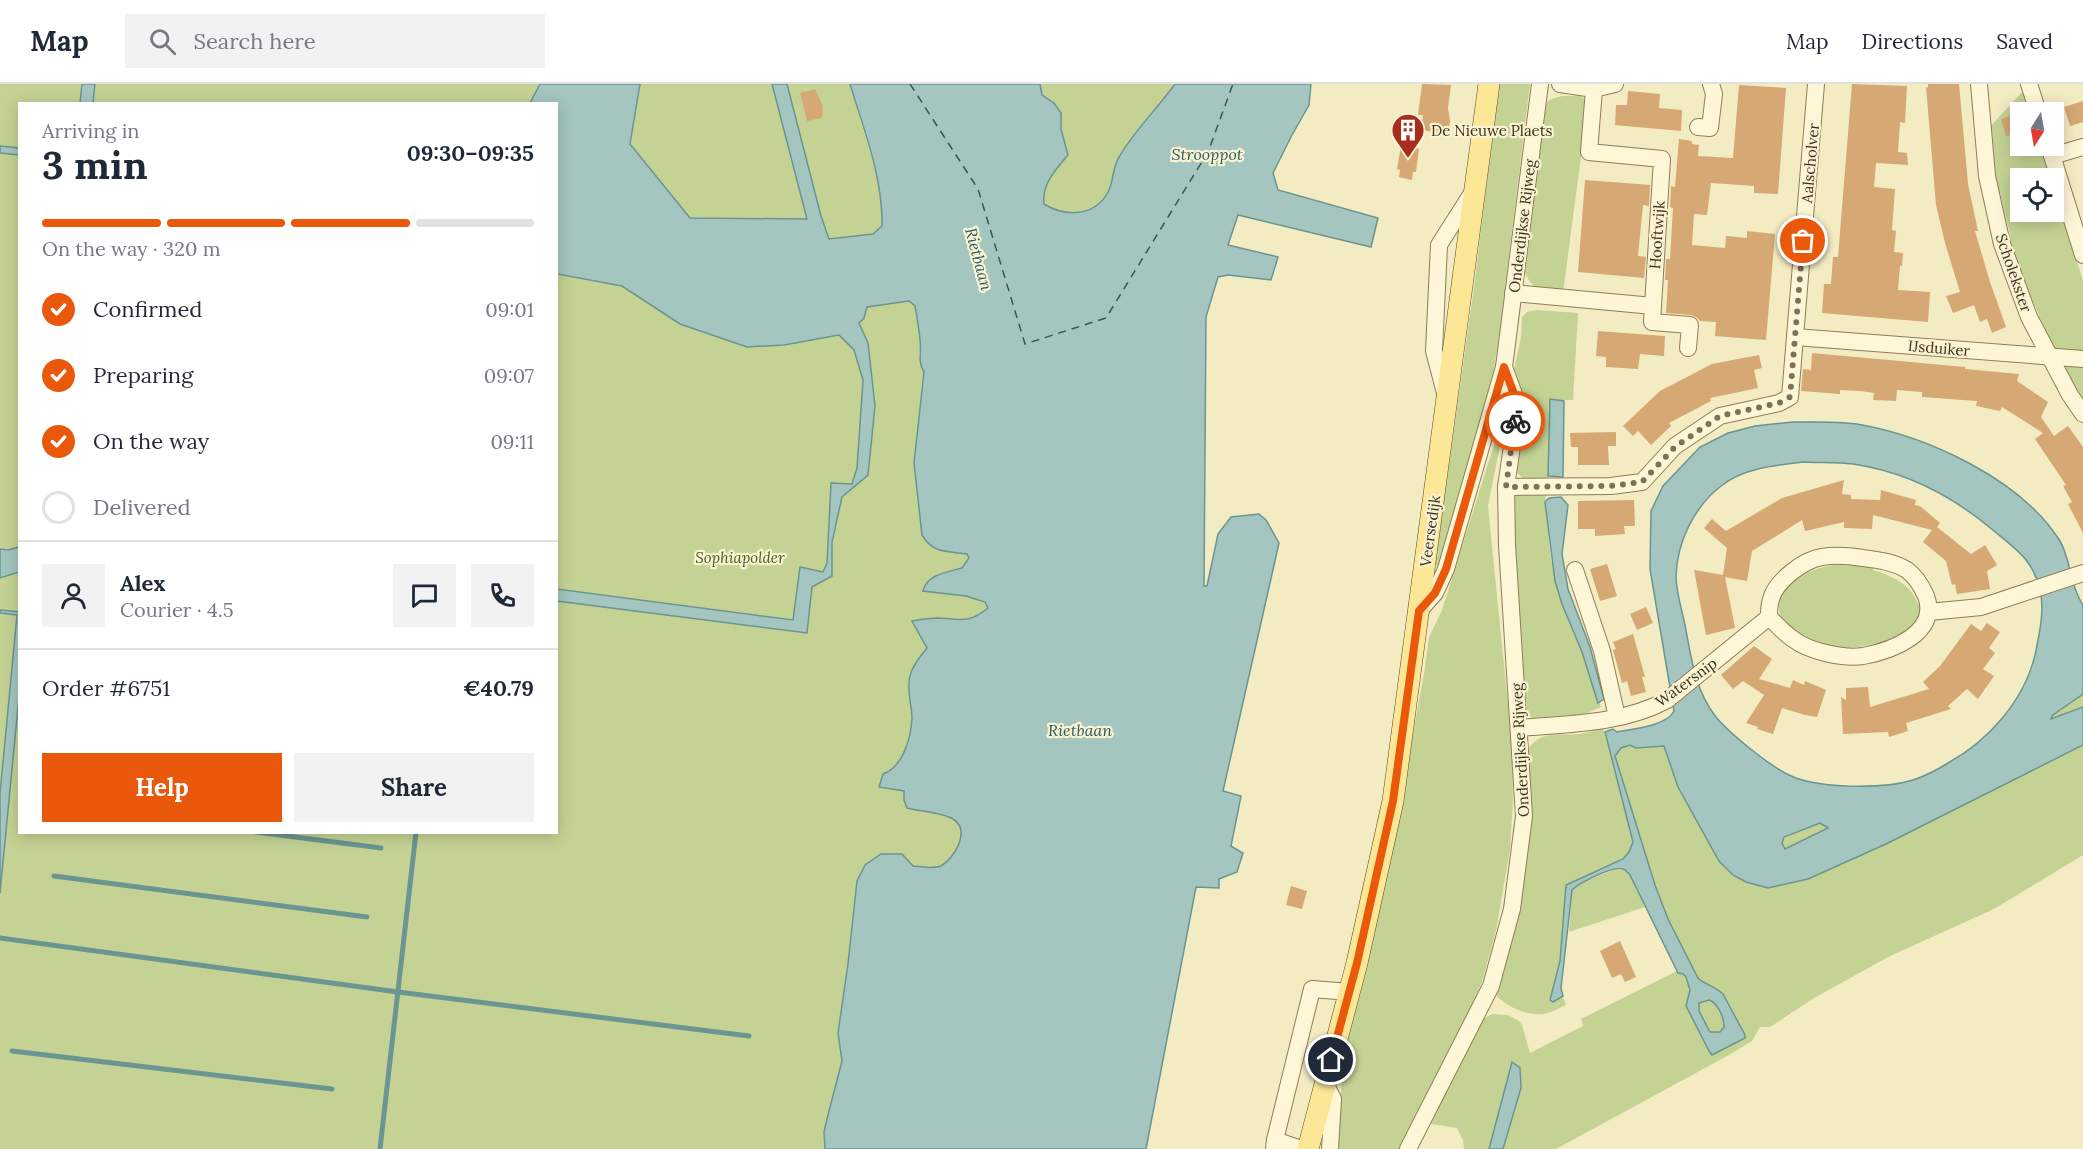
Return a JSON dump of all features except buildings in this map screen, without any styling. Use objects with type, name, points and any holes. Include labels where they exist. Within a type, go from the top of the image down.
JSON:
[{"type":"main road","name":"Veersedijk","points":[[1308,1149],[1373,898],[1393,801],[1490,84]]},
{"type":"street","name":"Onderdijkse Rijweg","points":[[1419,611],[1435,593],[1446,569],[1504,367],[1540,84]]},
{"type":"street","points":[[1560,84],[1594,89],[1615,84]]},
{"type":"street","points":[[1698,127],[1710,128],[1714,94],[1711,84]]},
{"type":"street","name":"Aalscholver","points":[[1506,487],[1611,486],[1642,482],[1675,447],[1720,416],[1779,403],[1790,397],[1816,84]]},
{"type":"street","name":"Scholekster","points":[[1979,84],[1987,176],[2002,244],[2029,317],[2070,395],[2083,414]]},
{"type":"street","points":[[2029,84],[2035,102]]},
{"type":"street","name":"Hooftwijk","points":[[1594,89],[1589,152],[1662,159],[1653,306]]},
{"type":"street","points":[[2064,149],[2083,147]]},
{"type":"street","points":[[2053,156],[2083,255]]},
{"type":"street","points":[[1448,403],[1434,351],[1439,245],[1476,187]]},
{"type":"street","points":[[1513,293],[1653,306],[1652,322],[1690,325],[1688,348]]},
{"type":"street","name":"IJsduiker","points":[[1795,337],[2083,359]]},
{"type":"street","name":"Onderdijkse Rijweg","points":[[1408,1149],[1491,986],[1512,909],[1524,816],[1507,545],[1506,487],[1518,405],[1504,367]]},
{"type":"street","points":[[1820,557],[1855,557],[1883,561],[1907,571],[1922,587],[1929,612],[1925,624],[1916,635],[1885,651],[1860,657],[1819,652],[1794,640],[1769,618],[1770,600],[1780,581],[1820,557]]},
{"type":"street","points":[[1575,570],[1602,651],[1617,717]]},
{"type":"street","points":[[1929,612],[1981,607],[2080,574]]},
{"type":"street","name":"Watersnip","points":[[1520,728],[1586,723],[1617,717],[1657,705],[1667,700],[1769,618]]},
{"type":"street","points":[[1301,1149],[1275,1145],[1312,989],[1350,992]]},
{"type":"street","points":[[1325,1083],[1333,1099],[1330,1149]]},
{"type":"green space","name":"Sophiapolder","points":[[0,84],[850,84],[877,176],[882,227],[915,306],[921,344],[919,354],[924,372],[921,389],[940,551],[967,554],[969,558],[962,568],[942,573],[923,591],[966,596],[985,602],[988,608],[969,618],[934,618],[913,621],[927,648],[915,664],[909,681],[912,718],[910,734],[901,758],[896,765],[883,774],[879,787],[904,791],[907,808],[954,819],[959,824],[961,837],[956,851],[941,866],[931,868],[912,866],[848,964],[838,1033],[842,1061],[824,1132],[825,1149],[0,1149]]},
{"type":"green space","points":[[1040,84],[1175,84],[1119,157],[1110,188],[1096,207],[1070,213],[1044,205],[1043,195],[1048,178],[1059,166],[1065,141],[1061,129],[1061,113],[1054,103],[1042,95]]},
{"type":"green space","points":[[1498,84],[1530,84],[1492,382],[1440,566],[1435,565],[1475,280]]},
{"type":"green space","points":[[2024,90],[2028,102],[2013,102]]},
{"type":"green space","points":[[1562,96],[1580,96],[1591,102],[1587,111],[1563,293],[1536,287],[1525,273],[1544,105],[1551,99]]},
{"type":"green space","points":[[2010,105],[2010,156],[2044,156],[2048,168],[2010,168],[2010,222],[2064,222],[2064,218],[2083,281],[2083,351],[2050,349],[2048,336],[2005,237],[2010,234],[2000,193],[1995,193],[1987,130]]},
{"type":"green space","points":[[1536,310],[1578,313],[1573,400],[1550,400],[1548,480],[1523,478],[1516,472],[1525,399],[1514,369],[1521,338],[1522,317],[1527,312]]},
{"type":"green space","points":[[2063,365],[2083,367],[2083,402],[2062,370]]},
{"type":"green space","points":[[1504,413],[1506,415],[1488,506],[1512,745],[1513,800],[1510,849],[1496,931],[1482,982],[1469,1013],[1401,1149],[1337,1149],[1342,1039],[1386,878],[1429,637],[1442,610]]},
{"type":"green space","points":[[1546,494],[1551,560],[1562,604],[1601,707],[1585,714],[1533,718],[1526,713],[1519,649],[1513,499],[1517,495]]},
{"type":"green space","points":[[1846,563],[1874,566],[1873,570],[1894,578],[1906,586],[1918,604],[1923,602],[1917,619],[1907,631],[1892,639],[1851,648],[1815,642],[1803,637],[1784,622],[1779,602],[1782,592],[1788,585],[1796,578],[1816,569]]},
{"type":"green space","points":[[2083,694],[2083,707],[2051,719],[2053,715]]},
{"type":"green space","points":[[1603,728],[1633,842],[1623,859],[1566,885],[1560,961],[1550,1000],[1553,1002],[1563,996],[1566,1005],[1544,1014],[1524,1012],[1511,1007],[1496,995],[1515,930],[1527,859],[1530,827],[1529,748],[1539,738],[1545,736],[1579,734]]},
{"type":"green space","points":[[1630,745],[1636,748],[1664,746],[1678,787],[1719,861],[1768,888],[1808,879],[1886,844],[2083,745],[2083,855],[1994,909],[1890,956],[1814,998],[1770,1027],[1760,1027],[1752,1041],[1729,1055],[1556,1149],[1503,1149],[1521,1088],[1512,1062],[1489,1149],[1464,1149],[1463,1140],[1457,1128],[1431,1124],[1456,1068],[1483,1019],[1492,1014],[1508,1015],[1519,1021],[1530,1053],[1583,1026],[1581,1019],[1677,971],[1686,977],[1690,990],[1686,1006],[1708,1051],[1745,1035],[1722,994],[1698,978],[1668,919],[1655,885],[1615,756],[1621,748]]},
{"type":"green space","points":[[1820,823],[1828,827],[1786,850],[1782,843],[1784,838]]},
{"type":"green space","points":[[1618,868],[1632,878],[1645,907],[1569,932],[1572,890],[1578,884]]},
{"type":"green space","points":[[1709,1000],[1718,1007],[1722,1015],[1724,1027],[1720,1032],[1710,1032],[1698,1011],[1699,1003]]},
{"type":"water","points":[[82,84],[95,84],[93,102],[80,102]]},
{"type":"water","name":"Rietbaan","points":[[540,84],[640,84],[630,144],[690,218],[807,219],[772,84],[787,84],[829,239],[873,234],[882,226],[876,172],[850,84],[1040,84],[1042,95],[1054,103],[1061,113],[1061,129],[1068,155],[1047,183],[1044,204],[1070,213],[1088,210],[1102,200],[1110,188],[1117,161],[1125,147],[1175,84],[1311,84],[1309,105],[1273,173],[1278,190],[1378,218],[1371,247],[1238,215],[1228,245],[1278,257],[1271,280],[1228,275],[1218,277],[1206,317],[1204,586],[1207,586],[1218,534],[1231,517],[1259,514],[1266,520],[1279,543],[1223,791],[1241,796],[1231,846],[1243,853],[1237,872],[1219,879],[1219,888],[1196,887],[1146,1149],[825,1149],[824,1132],[842,1061],[838,1033],[857,881],[865,865],[881,854],[902,854],[913,866],[931,868],[941,866],[956,851],[961,837],[961,830],[953,819],[907,808],[904,791],[879,787],[883,774],[896,765],[901,758],[910,734],[912,718],[909,681],[915,664],[927,648],[912,621],[934,618],[970,618],[988,608],[985,602],[966,596],[923,591],[925,585],[933,577],[962,568],[969,558],[967,554],[936,549],[922,535],[914,463],[924,372],[921,364],[919,327],[915,306],[909,301],[867,307],[864,318],[859,323],[868,343],[875,406],[868,475],[842,497],[832,542],[832,576],[812,587],[807,633],[558,601],[558,589],[793,620],[800,567],[823,572],[827,563],[831,483],[852,484],[857,468],[863,380],[854,350],[839,335],[784,345],[747,347],[680,324],[622,286],[558,274],[558,102],[531,102]]},
{"type":"water","points":[[0,146],[18,148],[18,155],[0,153]]},
{"type":"water","points":[[1550,399],[1564,401],[1563,477],[1548,476]]},
{"type":"water","points":[[1793,422],[1825,422],[1857,424],[1884,430],[1942,450],[1997,480],[2022,498],[2043,519],[2064,548],[2075,590],[2083,605],[2083,694],[2053,715],[2051,719],[2083,707],[2083,745],[1886,844],[1808,879],[1768,888],[1746,882],[1733,875],[1719,861],[1678,787],[1664,746],[1636,748],[1630,745],[1621,748],[1615,756],[1655,885],[1668,919],[1698,978],[1723,994],[1745,1035],[1745,1038],[1712,1055],[1686,1006],[1690,990],[1686,977],[1678,973],[1630,875],[1624,869],[1605,872],[1572,890],[1561,988],[1563,996],[1553,1002],[1550,1000],[1560,961],[1566,885],[1623,859],[1633,842],[1605,732],[1613,729],[1617,732],[1649,726],[1664,720],[1674,711],[1650,569],[1651,511],[1663,486],[1700,447],[1728,433],[1755,426]],"holes":[[[1804,462],[1847,463],[1873,468],[1929,487],[1978,518],[2010,544],[2023,556],[2037,580],[2042,606],[2035,655],[2030,672],[2013,704],[1990,731],[1963,754],[1940,768],[1913,780],[1885,785],[1851,786],[1816,783],[1789,775],[1761,757],[1722,724],[1709,707],[1699,685],[1676,582],[1677,563],[1689,526],[1711,495],[1730,480],[1760,468]],[[1820,823],[1828,828],[1785,849],[1782,843],[1784,837]],[[1709,1000],[1718,1007],[1724,1023],[1720,1032],[1710,1032],[1699,1011],[1699,1003]]]},
{"type":"water","points":[[1561,497],[1568,505],[1562,554],[1568,589],[1590,647],[1604,699],[1598,703],[1582,652],[1555,581],[1545,502],[1549,498]]},
{"type":"water","points":[[18,547],[18,572],[0,578],[0,549]]},
{"type":"water","points":[[0,610],[18,612],[18,707],[0,893],[0,794],[17,615],[0,613]]},
{"type":"water","points":[[1512,1062],[1520,1068],[1521,1088],[1503,1149],[1489,1149]]},
{"type":"waterway","points":[[272,834],[381,848]]},
{"type":"waterway","points":[[380,1149],[416,834]]},
{"type":"waterway","points":[[54,876],[367,917]]},
{"type":"waterway","points":[[0,938],[398,992],[749,1036]]},
{"type":"waterway","points":[[12,1051],[332,1089]]},
{"type":"ferry route","points":[[910,84],[978,189],[1025,344],[1106,318],[1208,152],[1233,84]]},
{"type":"way so far","points":[[1515,421],[1506,487],[1611,486],[1642,482],[1675,447],[1720,416],[1779,403],[1790,397],[1803,241]]},
{"type":"place","name":"De Nieuwe Plaets","points":[[1408,159]]},
{"type":"route","points":[[1331,1060],[1373,898],[1393,801],[1419,611],[1435,593],[1446,569],[1504,367],[1518,405],[1515,421]]},
{"type":"water label","name":"Strooppot","points":[[1207,154]]}]
